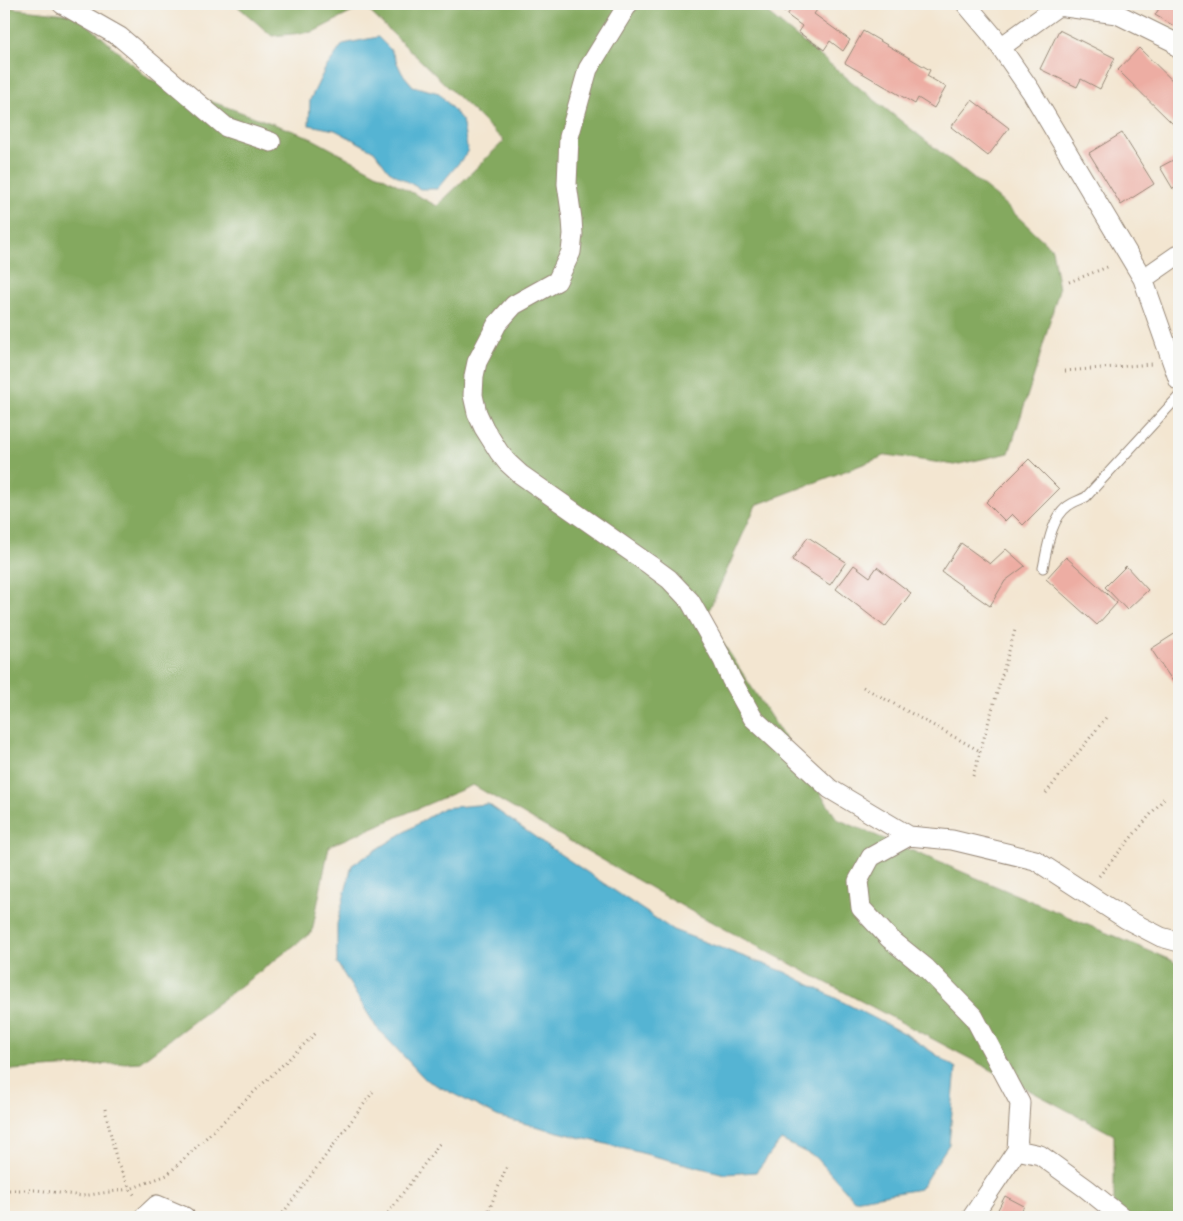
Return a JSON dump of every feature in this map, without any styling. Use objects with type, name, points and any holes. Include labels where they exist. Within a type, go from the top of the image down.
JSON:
[{"type":"street","points":[[62,4],[120,37],[226,127],[271,142]]},
{"type":"street","points":[[628,4],[588,69],[569,137],[567,184],[573,234],[571,252],[557,281],[514,305],[497,324],[477,362],[473,395],[484,428],[499,452],[520,474],[669,579],[690,601],[753,718],[830,789],[909,836],[952,840],[1035,860],[1126,919],[1161,937],[1179,942]]},
{"type":"street","points":[[966,4],[993,36],[1030,91],[1143,278],[1179,382]]},
{"type":"street","points":[[1001,47],[1058,6],[1117,14],[1174,42],[1179,50]]},
{"type":"street","points":[[1143,278],[1179,254]]},
{"type":"street","points":[[909,836],[871,857],[858,880],[861,908],[889,938],[926,968],[974,1017],[1020,1103],[1017,1150],[972,1217]]},
{"type":"street","points":[[1017,1150],[1040,1155],[1122,1217]]},
{"type":"street","points":[[142,1210],[157,1205],[185,1217]]},
{"type":"lane","points":[[1043,568],[1052,532],[1060,513],[1069,505],[1086,497],[1179,396]]},
{"type":"path","points":[[1069,282],[1111,266]]},
{"type":"path","points":[[1065,371],[1160,364]]},
{"type":"path","points":[[973,776],[1015,630]]},
{"type":"path","points":[[863,687],[980,751]]},
{"type":"path","points":[[1046,793],[1108,715]]},
{"type":"path","points":[[1099,877],[1166,796]]},
{"type":"path","points":[[4,1190],[37,1190],[82,1196],[130,1189],[167,1175],[316,1033]]},
{"type":"path","points":[[280,1217],[372,1092]]},
{"type":"path","points":[[105,1109],[116,1162],[142,1210]]},
{"type":"path","points":[[385,1217],[440,1143]]},
{"type":"path","points":[[489,1210],[506,1166]]},
{"type":"green space","points":[[235,4],[756,4],[998,198],[1052,249],[1059,289],[1009,453],[955,465],[887,455],[756,505],[706,617],[837,819],[1173,961],[1179,966],[1179,1217],[1129,1217],[1114,1204],[1114,1135],[689,910],[473,785],[329,846],[312,932],[140,1062],[12,1070],[4,1066],[4,7],[77,15],[149,79],[307,136],[437,206],[504,141],[364,6],[313,32],[272,36]]},
{"type":"water","points":[[378,37],[391,50],[402,73],[413,86],[439,93],[462,120],[468,152],[437,189],[420,189],[389,171],[374,151],[335,130],[309,125],[310,100],[325,69],[343,44]]},
{"type":"water","points":[[488,804],[673,930],[785,972],[907,1035],[956,1068],[949,1144],[920,1189],[854,1200],[817,1158],[781,1140],[756,1172],[725,1174],[499,1117],[426,1080],[376,1027],[337,963],[337,924],[352,865],[443,808]]},
{"type":"building","points":[[771,4],[789,4],[784,12]]},
{"type":"building","points":[[795,4],[809,4],[817,10],[814,14],[850,40],[843,51],[830,41],[824,50],[798,32],[802,26],[787,15]]},
{"type":"building","points":[[1162,4],[1179,4],[1179,29],[1155,15]]},
{"type":"building","points":[[1059,30],[1115,58],[1100,89],[1081,79],[1077,87],[1040,69]]},
{"type":"building","points":[[863,31],[930,70],[927,76],[946,87],[934,108],[918,98],[915,104],[845,63]]},
{"type":"building","points":[[1139,48],[1179,87],[1179,120],[1174,125],[1118,70]]},
{"type":"building","points":[[972,100],[1009,128],[988,156],[951,127]]},
{"type":"building","points":[[1122,133],[1154,184],[1121,205],[1089,153]]},
{"type":"building","points":[[1175,159],[1179,166],[1179,185],[1173,189],[1160,167]]},
{"type":"building","points":[[1029,459],[1059,489],[1023,525],[1012,514],[1005,521],[986,502]]},
{"type":"building","points":[[808,537],[846,562],[830,585],[792,560]]},
{"type":"building","points":[[961,543],[990,564],[1006,549],[1025,566],[1005,581],[990,606],[942,572]]},
{"type":"building","points":[[1066,557],[1117,603],[1097,625],[1046,579]]},
{"type":"building","points":[[854,565],[870,577],[877,567],[911,593],[885,627],[836,589]]},
{"type":"building","points":[[1126,566],[1148,590],[1127,610],[1105,587]]},
{"type":"building","points":[[1179,631],[1179,688],[1178,689],[1151,649]]},
{"type":"building","points":[[1005,1196],[1024,1206],[1018,1217],[994,1217]]}]
